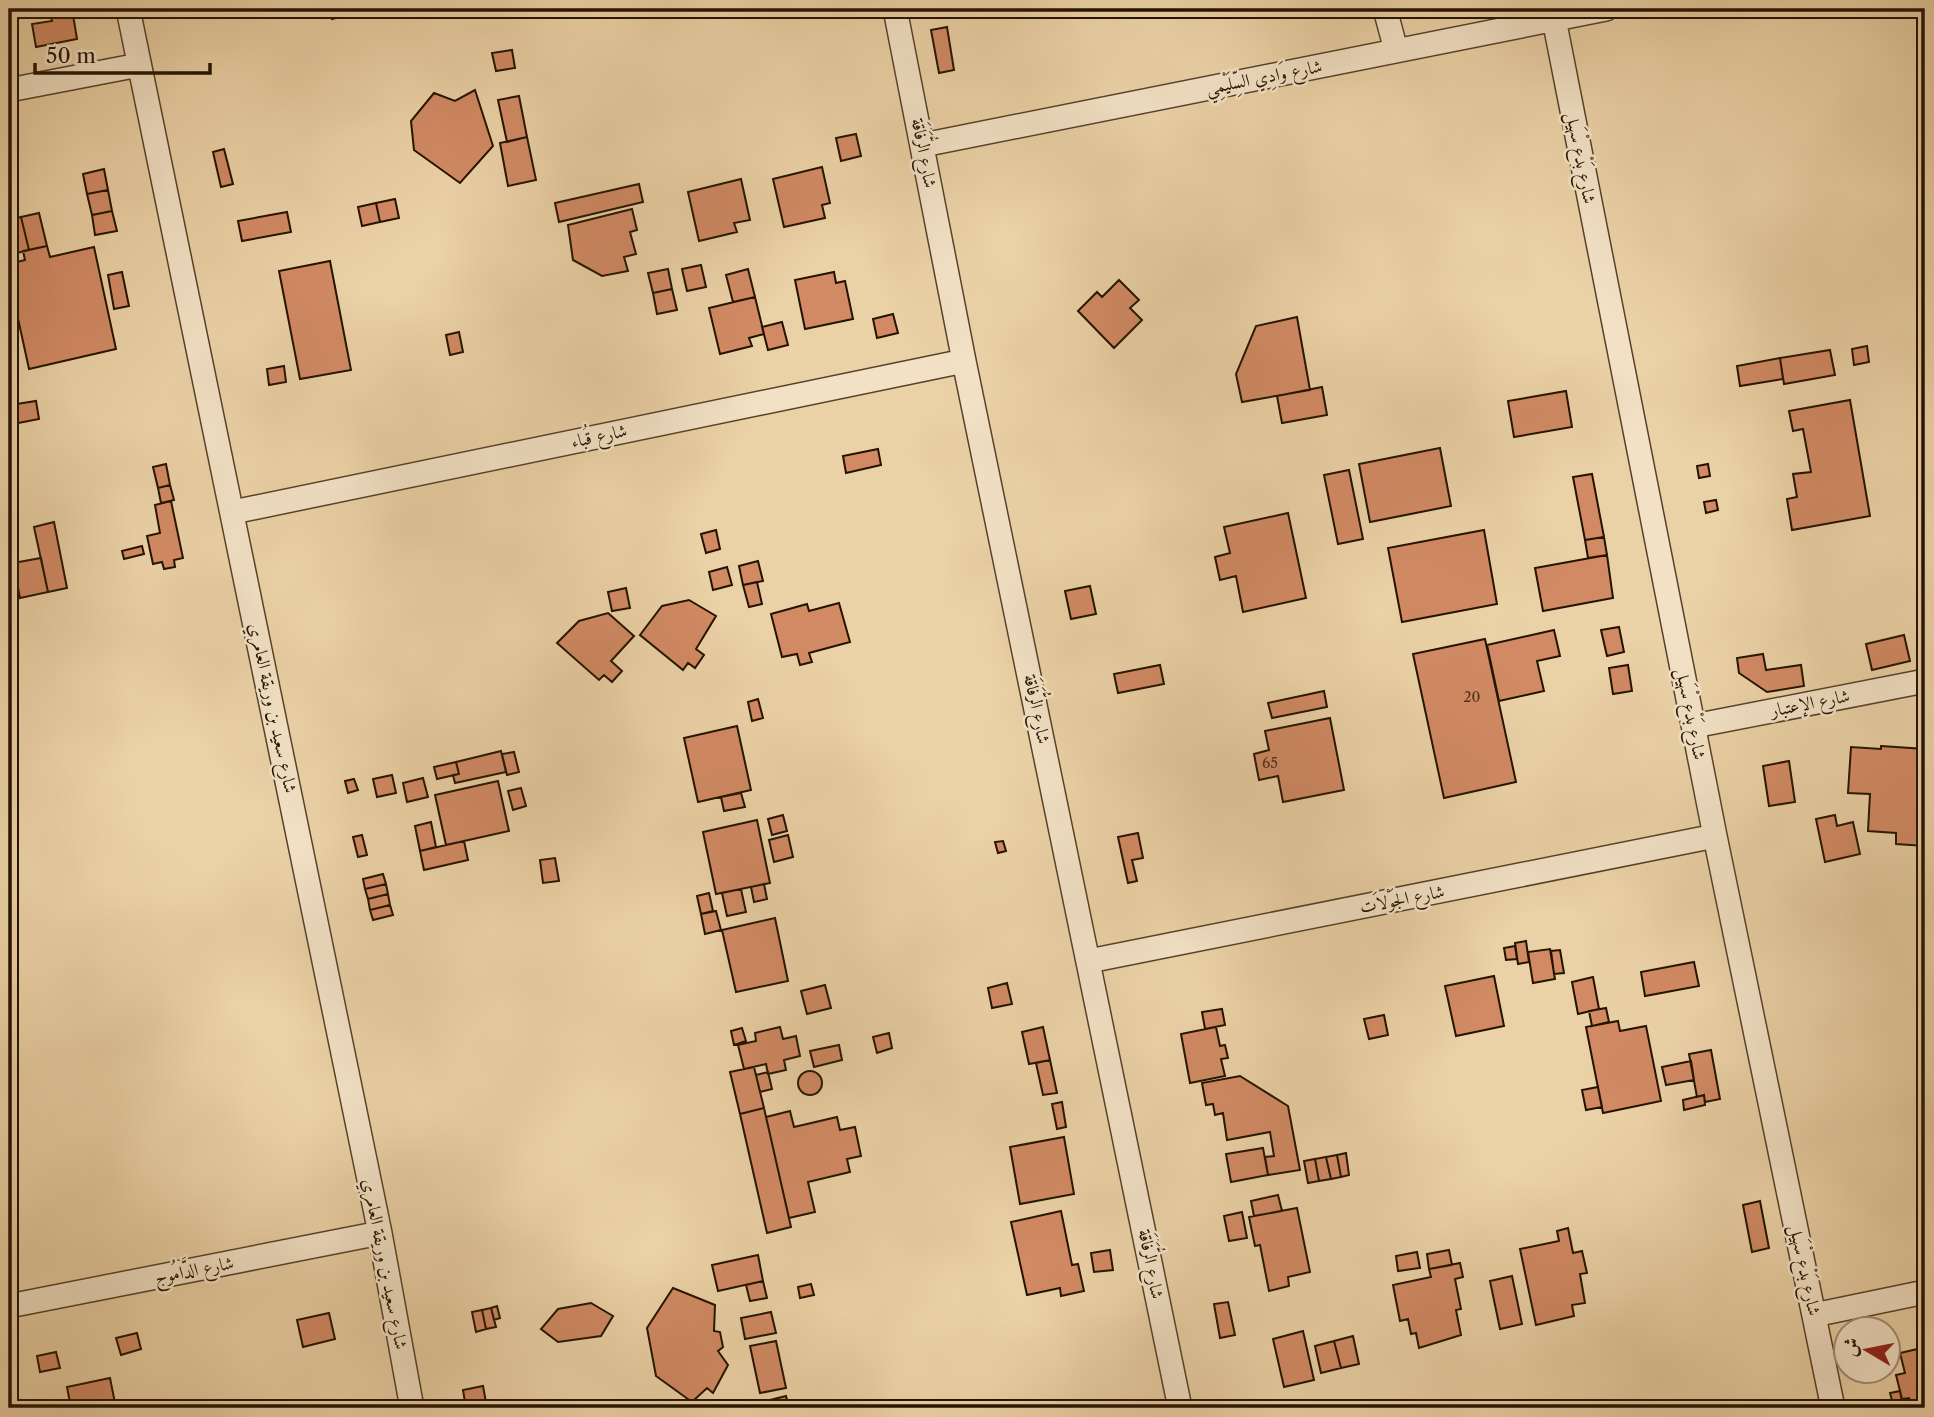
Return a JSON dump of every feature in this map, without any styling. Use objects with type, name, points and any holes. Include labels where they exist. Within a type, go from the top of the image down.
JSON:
[{"type":"street","name":"شارع سعيد بن وريقة العامري","points":[[128,9],[380,1233],[412,1408]]},
{"type":"street","name":"شارع الرُّفَاقَة","points":[[895,9],[964,360],[1180,1408]]},
{"type":"street","points":[[1385,9],[1396,50]]},
{"type":"street","name":"شارع وَادِي السِّلَيْمِي","points":[[923,145],[1606,9]]},
{"type":"street","name":"شارع بَدْع سْهَيل","points":[[1554,19],[1715,836],[1833,1408]]},
{"type":"street","points":[[9,90],[139,65]]},
{"type":"street","name":"شارع قُباء","points":[[233,512],[964,360]]},
{"type":"street","name":"شارع الإعتبار","points":[[1694,726],[1925,681]]},
{"type":"street","name":"شارع الجَوْلاَت","points":[[1089,961],[1715,836]]},
{"type":"street","name":"شارع الدَّامُوج","points":[[9,1306],[380,1233]]},
{"type":"street","points":[[1814,1315],[1925,1292]]},
{"type":"building","points":[[49,9],[72,9],[77,39],[36,47],[32,24],[52,21]]},
{"type":"building","points":[[329,9],[364,9],[364,11],[332,19]]},
{"type":"building","points":[[947,27],[954,70],[939,73],[931,30]]},
{"type":"building","points":[[512,50],[515,68],[496,71],[492,53]]},
{"type":"building","points":[[475,90],[493,146],[460,183],[414,150],[411,121],[434,93],[455,101]]},
{"type":"building","points":[[519,96],[527,137],[507,142],[498,100]]},
{"type":"building","points":[[856,134],[861,156],[841,161],[836,138]]},
{"type":"building","points":[[527,137],[536,180],[508,186],[500,143]]},
{"type":"building","points":[[224,149],[233,184],[221,187],[213,152]]},
{"type":"building","points":[[822,167],[830,203],[822,205],[825,218],[784,227],[773,179]]},
{"type":"building","points":[[104,169],[108,190],[87,194],[83,174]]},
{"type":"building","points":[[741,179],[750,220],[734,223],[737,232],[699,241],[688,192]]},
{"type":"building","points":[[639,184],[643,202],[559,222],[555,203]]},
{"type":"building","points":[[108,190],[112,211],[92,215],[87,194]]},
{"type":"building","points":[[395,199],[399,218],[380,222],[376,203]]},
{"type":"building","points":[[376,203],[380,222],[362,226],[358,207]]},
{"type":"building","points":[[632,209],[637,230],[630,232],[636,254],[624,257],[628,271],[602,276],[573,260],[568,225]]},
{"type":"building","points":[[112,211],[117,231],[95,235],[92,215]]},
{"type":"building","points":[[287,212],[291,232],[242,241],[238,221]]},
{"type":"building","points":[[39,213],[47,246],[29,250],[21,217]]},
{"type":"building","points":[[21,217],[29,250],[9,255],[9,220]]},
{"type":"building","points":[[47,246],[50,257],[94,247],[116,349],[29,369],[17,314],[9,316],[9,264],[25,260],[23,251]]},
{"type":"building","points":[[330,261],[351,370],[300,379],[279,271]]},
{"type":"building","points":[[701,265],[706,287],[687,291],[682,269]]},
{"type":"building","points":[[668,269],[672,289],[653,293],[648,273]]},
{"type":"building","points":[[748,269],[755,297],[733,302],[726,275]]},
{"type":"building","points":[[122,272],[129,306],[114,309],[108,275]]},
{"type":"building","points":[[834,272],[836,283],[845,281],[853,319],[805,329],[795,280]]},
{"type":"building","points":[[1119,280],[1139,300],[1130,308],[1142,320],[1114,348],[1078,311],[1097,292],[1102,297]]},
{"type":"building","points":[[672,289],[677,310],[657,314],[653,293]]},
{"type":"building","points":[[755,297],[764,334],[749,338],[752,346],[720,354],[709,308]]},
{"type":"building","points":[[893,314],[898,333],[877,338],[873,319]]},
{"type":"building","points":[[1297,317],[1310,390],[1242,402],[1236,374],[1256,326]]},
{"type":"building","points":[[782,322],[788,345],[768,350],[762,327]]},
{"type":"building","points":[[459,332],[463,352],[450,355],[446,335]]},
{"type":"building","points":[[1867,346],[1869,362],[1854,365],[1852,349]]},
{"type":"building","points":[[1830,350],[1835,375],[1784,384],[1780,358]]},
{"type":"building","points":[[11,357],[16,377],[9,378]]},
{"type":"building","points":[[1780,358],[1783,379],[1740,386],[1737,366]]},
{"type":"building","points":[[284,366],[286,382],[269,385],[267,369]]},
{"type":"building","points":[[1322,387],[1327,415],[1282,423],[1277,396]]},
{"type":"building","points":[[1566,391],[1572,427],[1514,437],[1508,401]]},
{"type":"building","points":[[1850,400],[1870,516],[1792,530],[1787,499],[1797,497],[1793,474],[1811,472],[1803,429],[1793,431],[1789,411]]},
{"type":"building","points":[[36,401],[39,419],[13,424],[10,405]]},
{"type":"building","points":[[1440,448],[1451,506],[1370,522],[1359,464]]},
{"type":"building","points":[[878,449],[881,465],[846,473],[843,456]]},
{"type":"building","points":[[166,464],[170,485],[158,488],[153,467]]},
{"type":"building","points":[[1708,464],[1710,476],[1699,478],[1697,466]]},
{"type":"building","points":[[1349,470],[1363,539],[1338,544],[1324,475]]},
{"type":"building","points":[[1592,474],[1604,537],[1585,540],[1573,477]]},
{"type":"building","points":[[170,485],[174,500],[161,503],[158,488]]},
{"type":"building","points":[[1716,500],[1718,510],[1706,513],[1704,502]]},
{"type":"building","points":[[171,501],[183,558],[174,560],[175,567],[164,569],[162,562],[153,564],[147,536],[160,533],[155,505]]},
{"type":"building","points":[[1288,513],[1306,598],[1243,612],[1236,576],[1220,580],[1215,557],[1230,553],[1224,527]]},
{"type":"building","points":[[54,522],[67,588],[48,592],[34,527]]},
{"type":"building","points":[[716,530],[720,549],[706,553],[701,534]]},
{"type":"building","points":[[1484,530],[1497,604],[1402,622],[1388,548]]},
{"type":"building","points":[[1604,537],[1607,555],[1588,558],[1585,540]]},
{"type":"building","points":[[142,546],[144,554],[124,559],[122,551]]},
{"type":"building","points":[[9,547],[20,598],[9,600]]},
{"type":"building","points":[[1607,555],[1613,598],[1543,611],[1535,568]]},
{"type":"building","points":[[41,558],[48,592],[20,598],[13,563]]},
{"type":"building","points":[[758,561],[763,581],[743,585],[739,566]]},
{"type":"building","points":[[727,567],[732,585],[713,590],[709,572]]},
{"type":"building","points":[[757,582],[762,604],[749,607],[743,585]]},
{"type":"building","points":[[1090,586],[1096,614],[1071,619],[1065,591]]},
{"type":"building","points":[[626,588],[630,608],[612,611],[608,592]]},
{"type":"building","points":[[689,600],[716,616],[696,649],[704,655],[695,668],[688,663],[683,670],[640,635],[662,606]]},
{"type":"building","points":[[839,603],[850,642],[809,653],[812,662],[800,665],[797,654],[782,657],[771,614],[807,604],[809,611]]},
{"type":"building","points":[[608,613],[634,636],[611,661],[622,671],[612,682],[604,675],[599,680],[557,643],[579,621]]},
{"type":"building","points":[[1619,627],[1624,652],[1607,656],[1601,630]]},
{"type":"building","points":[[1554,630],[1560,656],[1537,661],[1544,691],[1499,701],[1487,645]]},
{"type":"building","points":[[1904,635],[1910,661],[1872,670],[1866,644]]},
{"type":"building","points":[[1485,639],[1516,782],[1444,798],[1413,654]]},
{"type":"building","points":[[1763,654],[1766,670],[1801,665],[1804,686],[1767,692],[1739,673],[1737,658]]},
{"type":"building","points":[[1160,665],[1164,684],[1118,693],[1114,674]]},
{"type":"building","points":[[1628,665],[1632,691],[1613,694],[1609,668]]},
{"type":"building","points":[[1324,691],[1327,707],[1272,718],[1268,703]]},
{"type":"building","points":[[758,699],[763,718],[752,721],[748,702]]},
{"type":"building","points":[[1330,718],[1344,790],[1283,802],[1278,776],[1259,780],[1254,754],[1269,750],[1265,731]]},
{"type":"building","points":[[737,726],[751,790],[698,802],[684,738]]},
{"type":"building","points":[[1881,746],[1925,749],[1925,846],[1896,844],[1896,833],[1868,831],[1870,794],[1848,793],[1851,747],[1881,749]]},
{"type":"building","points":[[501,751],[506,772],[455,783],[453,775],[459,774],[456,762]]},
{"type":"building","points":[[514,752],[519,772],[507,775],[502,754]]},
{"type":"building","points":[[1789,761],[1795,802],[1769,806],[1763,766]]},
{"type":"building","points":[[456,762],[459,774],[437,779],[434,767]]},
{"type":"building","points":[[392,775],[396,793],[377,797],[373,779]]},
{"type":"building","points":[[423,778],[428,797],[407,802],[403,783]]},
{"type":"building","points":[[354,779],[358,790],[348,793],[345,781]]},
{"type":"building","points":[[498,781],[509,831],[446,845],[435,795]]},
{"type":"building","points":[[521,788],[526,806],[513,810],[508,791]]},
{"type":"building","points":[[741,793],[745,807],[724,811],[721,797]]},
{"type":"building","points":[[783,815],[787,831],[772,835],[768,819]]},
{"type":"building","points":[[1835,815],[1837,826],[1853,822],[1860,854],[1825,862],[1816,819]]},
{"type":"building","points":[[757,820],[770,883],[716,894],[703,832]]},
{"type":"building","points":[[431,822],[436,847],[420,851],[415,826]]},
{"type":"building","points":[[1138,833],[1143,858],[1132,860],[1137,881],[1128,883],[1118,837]]},
{"type":"building","points":[[362,835],[367,855],[358,857],[353,837]]},
{"type":"building","points":[[788,835],[793,857],[774,862],[769,840]]},
{"type":"building","points":[[464,841],[468,860],[424,870],[420,851]]},
{"type":"building","points":[[1003,841],[1006,851],[998,853],[995,842]]},
{"type":"building","points":[[555,858],[559,881],[543,883],[540,860]]},
{"type":"building","points":[[383,874],[386,884],[365,889],[363,879]]},
{"type":"building","points":[[386,884],[388,894],[368,899],[365,889]]},
{"type":"building","points":[[764,884],[767,899],[754,902],[751,887]]},
{"type":"building","points":[[741,889],[746,912],[727,916],[722,893]]},
{"type":"building","points":[[709,893],[713,911],[701,914],[697,896]]},
{"type":"building","points":[[388,894],[390,905],[370,910],[368,899]]},
{"type":"building","points":[[390,905],[393,915],[373,920],[370,910]]},
{"type":"building","points":[[716,911],[721,930],[705,934],[701,914]]},
{"type":"building","points":[[775,918],[788,981],[736,992],[722,930]]},
{"type":"building","points":[[1526,941],[1529,962],[1518,964],[1515,943]]},
{"type":"building","points":[[1515,946],[1517,959],[1506,960],[1504,948]]},
{"type":"building","points":[[1550,949],[1555,979],[1533,983],[1528,952]]},
{"type":"building","points":[[1560,950],[1564,973],[1554,974],[1551,951]]},
{"type":"building","points":[[1694,962],[1699,986],[1645,996],[1641,972]]},
{"type":"building","points":[[1494,976],[1504,1026],[1456,1036],[1445,986]]},
{"type":"building","points":[[1593,977],[1599,1009],[1578,1014],[1572,982]]},
{"type":"building","points":[[1007,983],[1012,1004],[992,1008],[988,988]]},
{"type":"building","points":[[825,985],[831,1008],[807,1014],[801,991]]},
{"type":"building","points":[[1606,1008],[1609,1022],[1592,1026],[1589,1011]]},
{"type":"building","points":[[1222,1009],[1225,1025],[1205,1029],[1202,1012]]},
{"type":"building","points":[[1384,1015],[1388,1035],[1369,1039],[1364,1019]]},
{"type":"building","points":[[1618,1021],[1620,1031],[1646,1026],[1661,1101],[1603,1113],[1586,1027]]},
{"type":"building","points":[[780,1027],[783,1039],[796,1036],[800,1056],[784,1060],[786,1070],[768,1074],[766,1064],[744,1069],[738,1045],[756,1041],[755,1033]]},
{"type":"building","points":[[1043,1027],[1050,1060],[1029,1064],[1022,1032]]},
{"type":"building","points":[[1216,1027],[1220,1046],[1225,1045],[1228,1058],[1221,1059],[1225,1076],[1190,1083],[1181,1034]]},
{"type":"building","points":[[742,1028],[746,1041],[734,1045],[731,1031]]},
{"type":"building","points":[[889,1033],[892,1048],[877,1053],[873,1037]]},
{"type":"building","points":[[839,1045],[842,1060],[814,1067],[810,1051]]},
{"type":"building","points":[[1711,1050],[1720,1099],[1705,1102],[1704,1095],[1697,1097],[1689,1054]]},
{"type":"building","points":[[1050,1060],[1057,1093],[1043,1095],[1036,1063]]},
{"type":"building","points":[[1691,1061],[1694,1080],[1666,1085],[1662,1067]]},
{"type":"building","points":[[754,1067],[764,1108],[740,1114],[730,1072]]},
{"type":"building","points":[[810,1071],[819,1074],[822,1083],[819,1092],[810,1095],[801,1092],[798,1083],[801,1074]]},
{"type":"building","points":[[768,1072],[772,1089],[760,1092],[756,1075]]},
{"type":"building","points":[[1240,1076],[1288,1106],[1300,1170],[1268,1175],[1265,1157],[1274,1156],[1270,1132],[1227,1140],[1223,1113],[1215,1115],[1213,1104],[1206,1105],[1202,1083]]},
{"type":"building","points":[[1598,1087],[1602,1107],[1586,1110],[1582,1090]]},
{"type":"building","points":[[1704,1095],[1705,1105],[1684,1110],[1683,1100]]},
{"type":"building","points":[[1062,1102],[1066,1127],[1057,1129],[1052,1104]]},
{"type":"building","points":[[764,1108],[791,1227],[767,1233],[740,1114]]},
{"type":"building","points":[[790,1111],[794,1127],[837,1117],[840,1130],[855,1127],[861,1156],[847,1159],[850,1172],[808,1182],[815,1212],[789,1218],[766,1117]]},
{"type":"building","points":[[1064,1137],[1074,1194],[1020,1204],[1010,1147]]},
{"type":"building","points":[[1263,1148],[1268,1175],[1231,1182],[1226,1154]]},
{"type":"building","points":[[1346,1153],[1349,1175],[1341,1177],[1337,1155]]},
{"type":"building","points":[[1337,1155],[1341,1177],[1331,1179],[1326,1157]]},
{"type":"building","points":[[1326,1157],[1331,1179],[1319,1181],[1315,1159]]},
{"type":"building","points":[[1315,1159],[1319,1181],[1308,1183],[1304,1161]]},
{"type":"building","points":[[1278,1195],[1282,1211],[1254,1216],[1251,1201]]},
{"type":"building","points":[[1760,1201],[1769,1248],[1752,1252],[1743,1205]]},
{"type":"building","points":[[1297,1208],[1310,1272],[1288,1277],[1289,1286],[1269,1291],[1260,1245],[1255,1246],[1249,1217]]},
{"type":"building","points":[[1061,1211],[1072,1265],[1078,1264],[1084,1291],[1061,1296],[1060,1288],[1027,1295],[1011,1222]]},
{"type":"building","points":[[1242,1212],[1247,1238],[1229,1241],[1224,1216]]},
{"type":"building","points":[[1568,1228],[1573,1253],[1582,1251],[1587,1273],[1580,1274],[1585,1303],[1572,1305],[1574,1316],[1536,1325],[1520,1249],[1559,1241],[1557,1231]]},
{"type":"building","points":[[1110,1250],[1113,1270],[1094,1272],[1091,1253]]},
{"type":"building","points":[[1449,1250],[1452,1265],[1429,1269],[1427,1254]]},
{"type":"building","points":[[1417,1252],[1420,1268],[1398,1271],[1396,1256]]},
{"type":"building","points":[[758,1255],[763,1281],[718,1291],[712,1265]]},
{"type":"building","points":[[1460,1263],[1463,1277],[1455,1279],[1461,1309],[1456,1310],[1461,1335],[1419,1348],[1416,1333],[1411,1334],[1408,1319],[1400,1321],[1393,1285],[1431,1277],[1429,1269]]},
{"type":"building","points":[[1512,1276],[1522,1324],[1500,1329],[1490,1281]]},
{"type":"building","points":[[763,1281],[767,1298],[750,1301],[746,1285]]},
{"type":"building","points":[[811,1284],[814,1295],[800,1298],[798,1287]]},
{"type":"building","points":[[673,1288],[715,1305],[714,1331],[720,1332],[723,1347],[718,1351],[728,1365],[713,1393],[707,1388],[692,1402],[656,1376],[647,1328]]},
{"type":"building","points":[[1228,1302],[1235,1335],[1220,1338],[1214,1304]]},
{"type":"building","points":[[591,1303],[613,1316],[601,1336],[558,1342],[541,1329],[558,1309]]},
{"type":"building","points":[[497,1306],[500,1318],[494,1320],[491,1308]]},
{"type":"building","points":[[491,1308],[496,1327],[486,1329],[482,1310]]},
{"type":"building","points":[[482,1310],[486,1329],[476,1332],[472,1312]]},
{"type":"building","points":[[771,1312],[776,1333],[745,1339],[741,1318]]},
{"type":"building","points":[[329,1313],[335,1339],[303,1347],[297,1320]]},
{"type":"building","points":[[1303,1331],[1314,1380],[1284,1387],[1273,1339]]},
{"type":"building","points":[[137,1333],[141,1349],[121,1355],[116,1338]]},
{"type":"building","points":[[1353,1336],[1359,1364],[1341,1368],[1334,1341]]},
{"type":"building","points":[[776,1341],[786,1388],[760,1393],[750,1346]]},
{"type":"building","points":[[1334,1341],[1341,1368],[1321,1373],[1315,1346]]},
{"type":"building","points":[[1922,1348],[1925,1353],[1925,1408],[1911,1408],[1909,1398],[1902,1399],[1899,1386],[1902,1386],[1902,1374],[1905,1373],[1902,1353]]},
{"type":"building","points":[[56,1352],[60,1368],[40,1372],[37,1356]]},
{"type":"building","points":[[110,1378],[116,1408],[71,1408],[67,1387]]},
{"type":"building","points":[[483,1386],[487,1408],[466,1408],[463,1390]]},
{"type":"building","points":[[1900,1391],[1902,1402],[1893,1404],[1890,1393]]},
{"type":"building","points":[[786,1396],[789,1408],[768,1408],[766,1401]]}]
